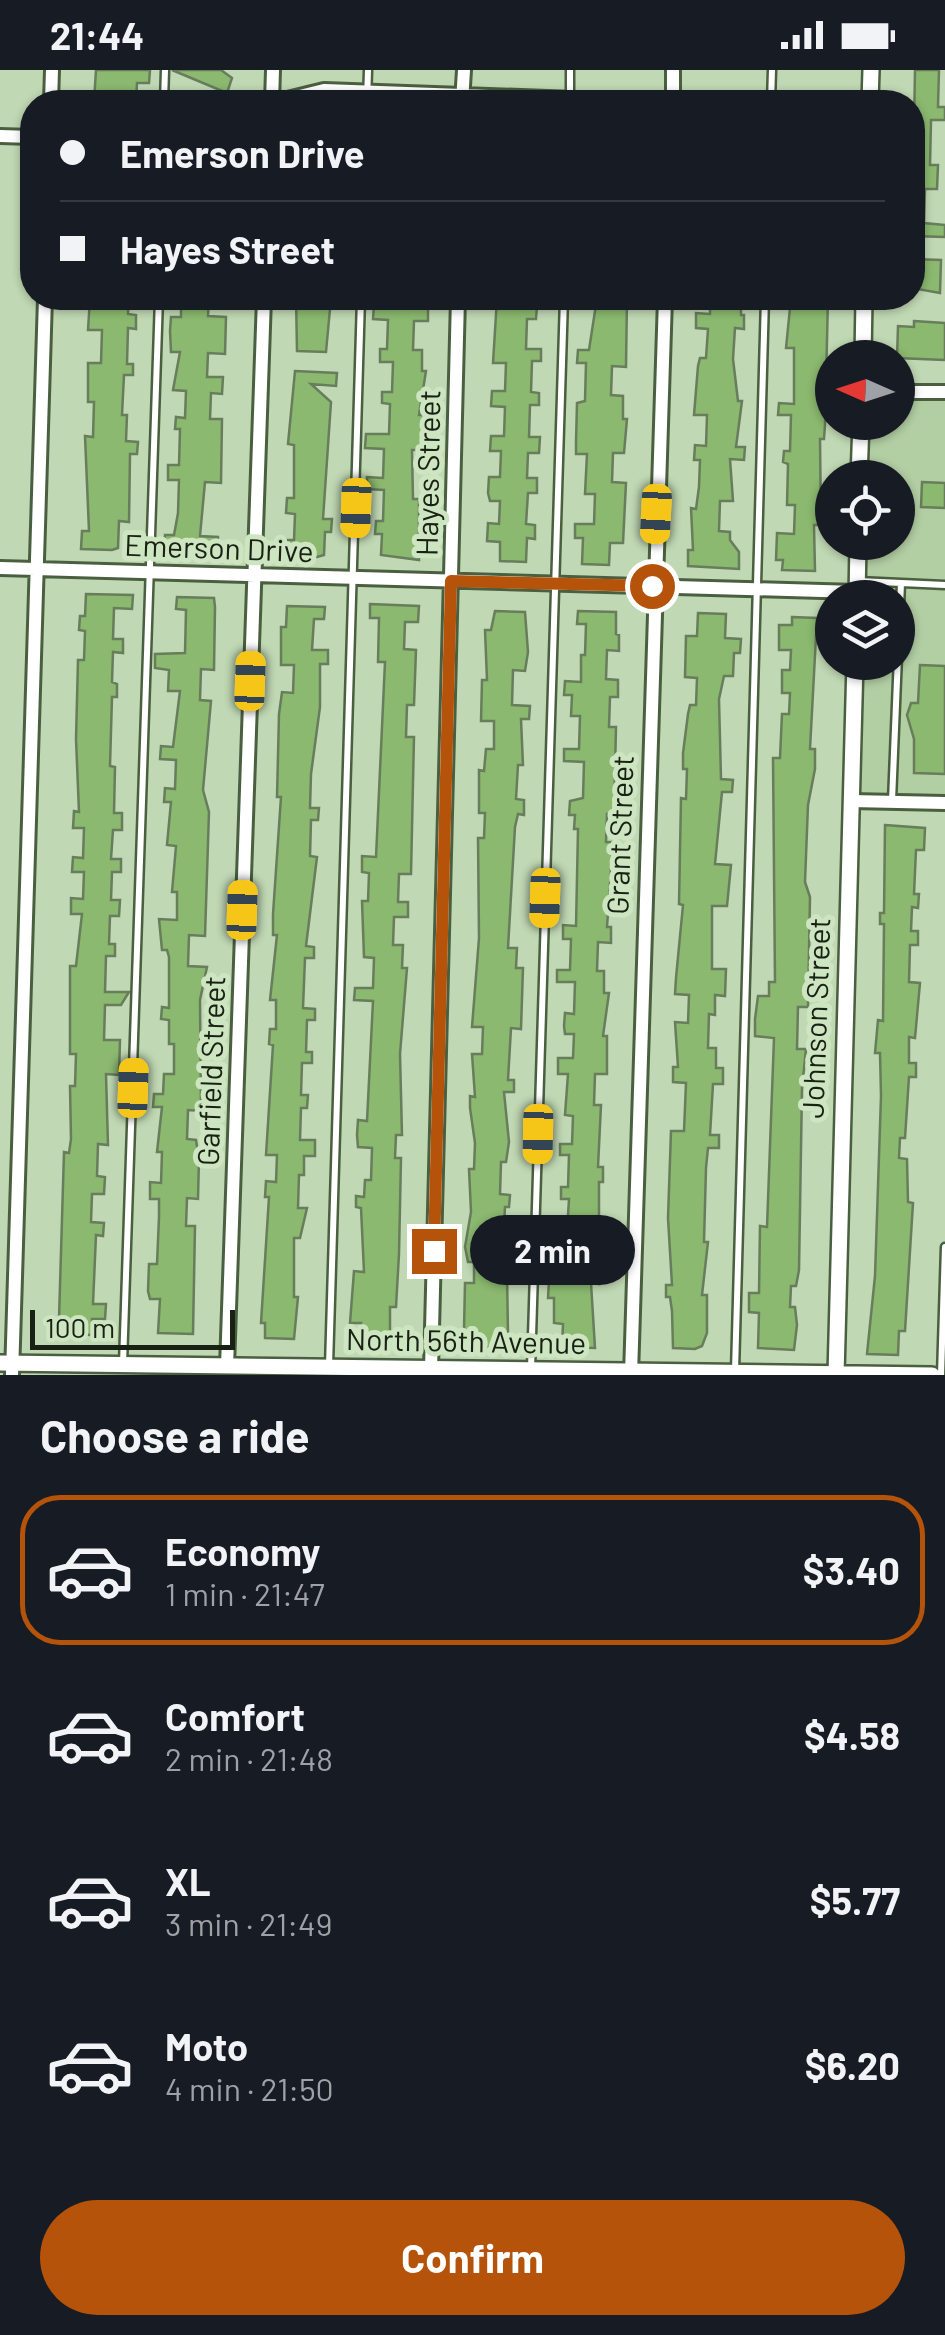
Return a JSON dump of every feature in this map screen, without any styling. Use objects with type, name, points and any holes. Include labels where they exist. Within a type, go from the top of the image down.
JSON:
[{"type":"street","points":[[8,1367],[45,310]]},
{"type":"street","name":"Garfield Street","points":[[220,1370],[264,310]]},
{"type":"street","name":"Hayes Street","points":[[425,1371],[458,310]]},
{"type":"street","name":"Grant Street","points":[[630,1374],[664,310]]},
{"type":"street","points":[[863,340],[864,310]]},
{"type":"street","points":[[915,392],[945,392]]},
{"type":"street","name":"Emerson Drive","points":[[0,568],[815,590]]},
{"type":"street","name":"Johnson Street","points":[[836,1375],[854,680]]},
{"type":"street","points":[[851,801],[945,803]]},
{"type":"street","name":"North 56th Avenue","points":[[8,1367],[124,1365],[220,1370],[929,1375]]},
{"type":"lane","points":[[124,1365],[158,310]]},
{"type":"lane","points":[[329,1368],[362,310]]},
{"type":"lane","points":[[538,1372],[564,310]]},
{"type":"lane","points":[[739,1374],[765,310]]},
{"type":"lane","points":[[915,584],[945,585]]},
{"type":"lane","points":[[892,802],[897,680]]},
{"type":"lane","points":[[941,1375],[945,1246]]},
{"type":"shaded area","points":[[915,393],[945,393],[945,803],[851,801],[854,680],[915,680],[915,580],[857,580],[857,560],[915,560],[915,460],[860,460],[860,440],[915,440]]},
{"type":"building","points":[[96,70],[150,70],[149,83],[137,83],[137,90],[95,90]]},
{"type":"building","points":[[172,70],[221,70],[232,78],[228,90]]},
{"type":"building","points":[[915,70],[939,70],[938,107],[945,107],[945,120],[931,120],[930,165],[938,165],[937,189],[925,189],[925,90],[915,90]]},
{"type":"building","points":[[925,223],[945,225],[945,237],[925,236]]},
{"type":"building","points":[[925,259],[941,260],[940,293],[925,290]]},
{"type":"building","points":[[89,310],[128,310],[128,314],[136,315],[136,329],[128,328],[127,364],[133,364],[133,375],[124,375],[122,415],[127,415],[126,441],[138,442],[137,454],[130,454],[129,522],[119,521],[118,548],[112,550],[81,549],[82,531],[89,531],[85,436],[93,437],[94,402],[88,402],[88,363],[101,363],[102,330],[88,330]]},
{"type":"building","points":[[181,310],[208,310],[208,316],[226,317],[225,354],[208,353],[207,377],[223,377],[222,394],[211,393],[210,419],[222,419],[221,483],[205,482],[200,536],[218,537],[218,550],[164,548],[165,535],[174,535],[178,513],[179,480],[168,480],[168,465],[179,465],[180,429],[175,429],[176,417],[185,418],[186,391],[173,390],[180,352],[171,352],[170,331],[171,317],[181,317]]},
{"type":"building","points":[[296,310],[330,310],[326,352],[297,351]]},
{"type":"building","points":[[374,310],[428,310],[428,321],[414,321],[413,350],[422,350],[422,371],[426,371],[419,415],[424,415],[424,450],[412,450],[413,499],[419,499],[419,560],[381,555],[382,534],[375,534],[376,521],[383,521],[384,490],[367,489],[367,477],[383,478],[384,449],[365,448],[366,434],[389,434],[390,404],[382,403],[382,392],[392,392],[393,362],[380,362],[380,349],[387,349],[388,320],[373,319]]},
{"type":"building","points":[[496,310],[537,310],[536,319],[527,319],[526,349],[541,349],[541,361],[532,361],[531,392],[539,393],[539,405],[530,405],[529,437],[540,437],[539,453],[528,453],[527,478],[537,478],[537,493],[528,493],[526,524],[535,525],[535,539],[527,538],[526,562],[500,561],[500,542],[487,541],[488,523],[499,524],[500,501],[490,501],[488,493],[489,477],[500,477],[501,451],[490,451],[491,436],[504,436],[505,407],[491,406],[492,391],[505,391],[506,363],[493,363]]},
{"type":"building","points":[[595,310],[627,310],[626,367],[612,366],[611,395],[623,396],[623,419],[627,419],[624,453],[613,453],[612,482],[626,483],[623,543],[610,543],[609,565],[582,564],[583,538],[575,538],[575,524],[594,524],[595,494],[585,494],[587,454],[576,454],[577,403],[585,401],[586,363],[577,363],[578,350],[589,350]]},
{"type":"building","points":[[710,310],[741,310],[744,315],[744,329],[735,328],[733,359],[738,401],[742,401],[736,447],[745,447],[744,460],[730,459],[733,501],[720,501],[719,531],[730,532],[730,540],[739,552],[739,569],[688,566],[688,550],[693,550],[691,508],[696,509],[699,487],[700,460],[694,460],[695,445],[706,446],[707,415],[694,415],[698,366],[700,358],[706,358],[708,329],[696,328],[696,313],[710,314]]},
{"type":"building","points":[[790,310],[828,310],[827,340],[815,340],[815,440],[820,440],[820,460],[815,460],[815,571],[782,570],[783,560],[776,560],[777,533],[794,534],[795,505],[787,505],[788,464],[783,462],[784,451],[790,451],[791,415],[778,415],[779,403],[794,404],[794,348],[786,348]]},
{"type":"building","points":[[914,321],[945,323],[945,360],[915,359],[915,340],[898,340],[898,326],[914,327]]},
{"type":"building","points":[[295,371],[337,373],[336,386],[311,384],[331,402],[323,519],[332,519],[331,532],[325,532],[324,555],[317,557],[286,556],[287,540],[294,540],[295,514],[286,513],[287,498],[294,498],[294,445],[288,444]]},
{"type":"building","points":[[922,482],[945,483],[945,508],[921,507]]},
{"type":"building","points":[[86,594],[133,595],[132,609],[114,608],[113,639],[123,639],[123,653],[113,652],[112,682],[117,684],[117,697],[112,697],[110,766],[115,767],[114,813],[122,813],[122,830],[113,830],[111,859],[121,859],[121,872],[112,872],[111,900],[120,900],[119,916],[110,916],[109,944],[115,944],[115,956],[106,956],[105,992],[129,992],[121,1005],[105,1005],[104,1040],[120,1040],[119,1075],[106,1074],[108,1145],[98,1144],[97,1176],[105,1177],[104,1194],[92,1194],[91,1222],[104,1223],[103,1236],[96,1235],[93,1304],[106,1304],[105,1319],[92,1319],[92,1335],[60,1334],[59,1319],[64,1152],[69,1153],[71,1139],[70,1086],[75,1086],[76,1054],[70,1054],[70,966],[76,966],[82,914],[71,914],[71,898],[83,899],[84,872],[72,872],[73,857],[83,858],[84,828],[73,828],[74,811],[79,812],[78,660],[84,660],[85,631],[79,630],[80,616],[85,616]]},
{"type":"building","points":[[177,597],[214,598],[215,607],[214,670],[201,669],[200,700],[211,701],[203,790],[209,812],[205,936],[189,935],[188,966],[207,967],[200,1000],[201,1111],[188,1110],[187,1139],[196,1140],[199,1159],[198,1199],[187,1198],[186,1226],[195,1226],[193,1334],[158,1333],[160,1299],[150,1299],[148,1291],[149,1264],[157,1264],[159,1217],[159,1199],[150,1199],[150,1182],[161,1183],[162,1152],[157,1152],[162,1107],[153,1107],[154,1094],[163,1094],[164,1074],[174,1074],[169,1020],[161,1019],[162,1007],[169,1008],[169,957],[167,950],[162,950],[159,919],[177,920],[177,892],[172,892],[176,846],[167,845],[171,802],[164,802],[165,788],[175,789],[176,760],[160,759],[161,746],[173,747],[180,691],[168,691],[169,670],[155,668],[155,654],[185,653],[186,610],[176,609]]},
{"type":"building","points":[[370,604],[419,606],[418,622],[405,622],[404,649],[416,650],[414,705],[407,705],[406,737],[414,737],[411,874],[399,874],[398,902],[408,902],[408,917],[394,917],[393,945],[403,945],[402,968],[407,968],[400,1054],[402,1135],[396,1135],[395,1158],[401,1158],[399,1254],[396,1307],[390,1307],[390,1333],[396,1333],[396,1344],[360,1343],[361,1323],[350,1323],[354,1271],[364,1272],[361,1208],[356,1207],[356,1196],[364,1197],[365,1180],[371,1180],[372,1148],[358,1147],[357,1135],[358,1120],[367,1121],[373,1001],[354,1000],[355,988],[373,988],[374,958],[364,957],[362,901],[368,901],[369,873],[362,872],[362,856],[376,857],[385,662],[378,662],[379,618],[370,618]]},
{"type":"building","points":[[287,606],[325,607],[324,619],[314,619],[312,650],[328,650],[328,664],[320,664],[320,707],[311,774],[310,808],[319,808],[318,820],[311,820],[310,856],[317,857],[306,946],[314,947],[314,958],[305,958],[303,1008],[315,1009],[315,1020],[307,1020],[306,1052],[312,1052],[312,1063],[302,1063],[301,1095],[308,1095],[307,1108],[301,1108],[300,1140],[315,1140],[315,1156],[304,1156],[304,1175],[299,1175],[298,1208],[307,1208],[300,1238],[294,1238],[294,1297],[298,1297],[294,1339],[265,1338],[265,1323],[261,1323],[269,1197],[265,1197],[266,1181],[276,1182],[277,1155],[266,1155],[273,1045],[269,1044],[270,1029],[276,1029],[276,1000],[270,1000],[277,935],[273,935],[273,914],[281,797],[277,797],[279,714],[282,692],[293,693],[294,665],[281,665],[281,627],[286,627]]},
{"type":"building","points":[[495,611],[525,612],[528,652],[525,671],[513,670],[512,705],[530,706],[529,719],[521,719],[523,765],[518,765],[516,799],[524,800],[524,815],[518,814],[515,827],[508,948],[517,948],[516,968],[523,968],[521,1029],[511,1028],[508,1080],[514,1080],[514,1092],[504,1092],[509,1142],[506,1162],[501,1162],[500,1194],[510,1195],[504,1226],[498,1226],[497,1253],[519,1260],[518,1273],[507,1272],[508,1334],[503,1334],[503,1344],[494,1344],[494,1348],[466,1343],[464,1329],[465,1283],[474,1283],[474,1262],[468,1262],[465,1247],[471,1212],[469,1169],[474,1169],[475,1143],[470,1108],[470,1096],[475,1097],[472,1054],[482,1054],[483,1027],[472,1027],[479,938],[478,838],[484,838],[485,813],[479,813],[479,770],[484,771],[486,749],[494,749],[494,721],[481,721],[482,680],[487,680],[485,630],[491,630]]},
{"type":"building","points":[[578,611],[616,612],[619,635],[619,651],[607,650],[606,679],[618,680],[618,697],[610,697],[609,727],[616,727],[614,815],[607,814],[606,842],[613,842],[607,927],[611,927],[611,943],[598,942],[597,971],[604,971],[604,993],[609,993],[603,1036],[607,1036],[607,1074],[595,1074],[594,1105],[601,1105],[598,1167],[603,1167],[603,1182],[599,1182],[599,1284],[591,1283],[595,1348],[562,1347],[563,1324],[554,1323],[554,1298],[548,1298],[549,1280],[564,1281],[569,1199],[561,1199],[561,1187],[568,1187],[569,1155],[560,1155],[560,1144],[572,1144],[573,1116],[565,1115],[568,1074],[558,1074],[558,1058],[573,1058],[574,1034],[565,1034],[564,1026],[565,1013],[574,1014],[575,982],[557,982],[557,970],[570,970],[571,939],[563,939],[563,925],[576,926],[578,829],[574,829],[575,815],[569,815],[570,801],[583,798],[584,762],[564,761],[564,749],[579,749],[580,716],[571,716],[572,695],[564,695],[565,681],[581,682],[586,624],[577,624]]},
{"type":"building","points":[[698,613],[726,614],[725,638],[741,639],[740,653],[734,653],[733,676],[724,676],[719,699],[721,779],[733,780],[732,792],[722,792],[715,864],[731,865],[727,906],[712,906],[712,969],[726,969],[725,996],[715,995],[715,1015],[709,1014],[708,1048],[716,1048],[716,1068],[723,1068],[723,1084],[713,1084],[710,1135],[719,1135],[719,1148],[708,1148],[706,1168],[704,1242],[708,1242],[702,1295],[707,1295],[707,1333],[702,1346],[695,1349],[673,1348],[672,1311],[666,1285],[672,1285],[668,1218],[671,1131],[684,1131],[686,1083],[673,1082],[673,1067],[678,1067],[675,1022],[688,1023],[689,995],[675,994],[683,905],[679,904],[681,798],[686,799],[687,769],[683,769],[683,753],[690,705],[696,705],[697,678],[685,677],[686,636],[697,636]]},
{"type":"building","points":[[792,617],[815,618],[810,749],[815,749],[815,769],[808,805],[805,882],[810,897],[808,1007],[798,1007],[797,1049],[806,1049],[799,1270],[796,1286],[791,1286],[790,1307],[795,1307],[797,1325],[794,1350],[758,1348],[759,1313],[749,1312],[749,1293],[759,1293],[760,1226],[767,1227],[774,1038],[755,1036],[755,1019],[758,996],[769,996],[769,982],[775,982],[773,758],[780,758],[782,714],[789,714],[790,693],[782,693],[782,670],[790,670],[791,650],[779,650],[779,625],[792,625]]},
{"type":"building","points":[[920,665],[945,666],[945,774],[914,773],[914,739],[907,715],[911,703],[918,703]]},
{"type":"building","points":[[885,825],[925,828],[924,850],[916,850],[914,894],[919,894],[918,908],[912,907],[911,931],[918,931],[918,945],[910,945],[909,982],[920,983],[915,1038],[909,1037],[909,1063],[916,1063],[916,1077],[909,1077],[905,1138],[900,1138],[899,1158],[907,1159],[908,1202],[913,1203],[905,1331],[899,1331],[898,1355],[867,1354],[875,1276],[881,1096],[880,1053],[875,1053],[878,1020],[883,1021],[884,924],[880,924],[880,913],[884,913]]},
{"type":"route","points":[[434,1251],[451,581],[652,586]]}]
